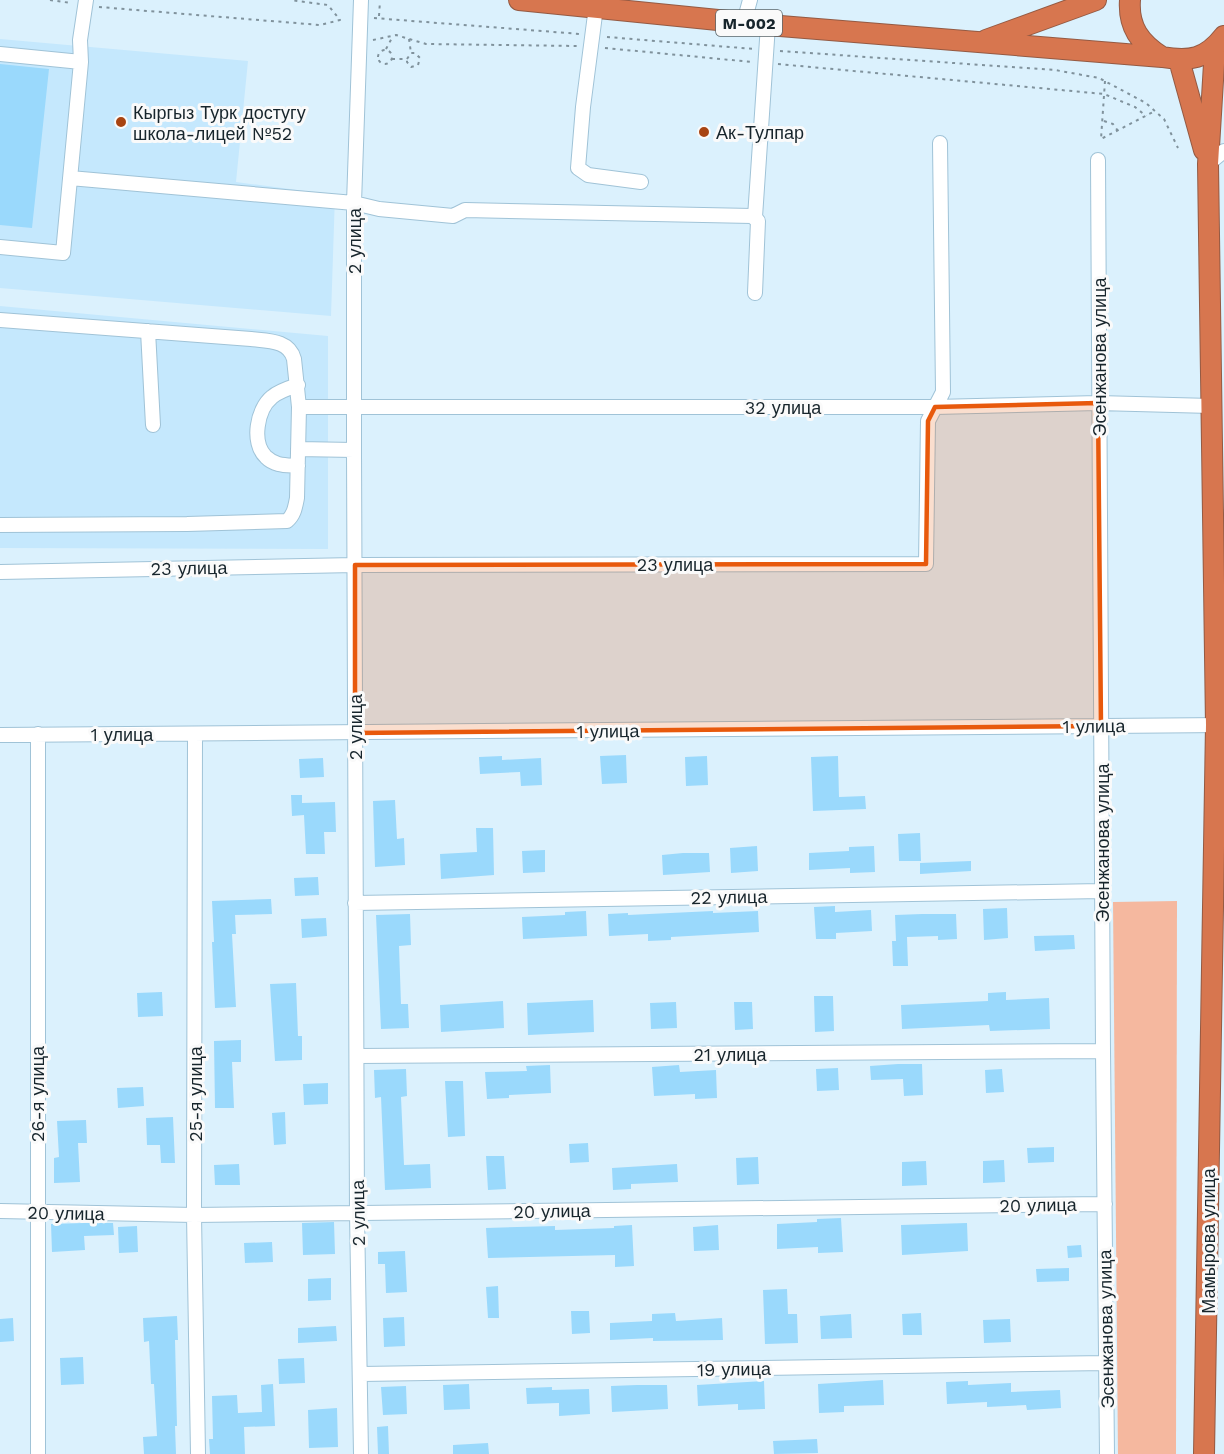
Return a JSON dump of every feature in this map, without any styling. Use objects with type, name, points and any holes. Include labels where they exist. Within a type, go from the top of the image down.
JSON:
[{"type":"highway","name":"M-002","points":[[529,0],[768,25],[1171,58]]},
{"type":"highway","name":"M-002","points":[[979,42],[1096,0]]},
{"type":"highway","points":[[1130,0],[1130,19],[1136,35],[1147,48],[1171,58],[1192,58],[1205,54],[1220,41]]},
{"type":"highway","points":[[1208,164],[1220,41]]},
{"type":"highway","points":[[1171,58],[1208,164]]},
{"type":"highway","name":"Мамырова улица","points":[[1204,1454],[1220,725],[1211,406],[1208,164]]},
{"type":"street","name":"2 улица","points":[[361,0],[354,203],[357,1213],[361,1454]]},
{"type":"street","points":[[744,22],[750,0]]},
{"type":"street","points":[[0,246],[63,253],[81,62],[80,40],[86,3]]},
{"type":"street","points":[[596,7],[582,107],[578,168],[579,171],[588,175],[641,182]]},
{"type":"street","points":[[754,293],[758,220],[755,217],[768,25]]},
{"type":"street","points":[[0,54],[81,62]]},
{"type":"street","name":"23 улица","points":[[0,573],[355,565],[926,564],[928,421],[943,392],[940,143]]},
{"type":"street","points":[[1208,164],[1224,151]]},
{"type":"street","name":"Эсенжанова улица","points":[[1098,160],[1102,1051],[1107,1454]]},
{"type":"street","points":[[70,178],[354,203],[379,209],[453,216],[465,210],[755,217]]},
{"type":"street","points":[[0,320],[251,339],[284,345],[292,352],[299,407],[295,510],[287,521],[141,525],[0,525]]},
{"type":"street","points":[[148,331],[153,425]]},
{"type":"street","points":[[298,385],[276,394],[266,402],[261,412],[258,429],[260,448],[266,457],[277,464],[298,466]]},
{"type":"street","name":"32 улица","points":[[299,407],[935,407],[1098,402],[1211,406]]},
{"type":"street","points":[[298,449],[354,450]]},
{"type":"street","name":"1 улица","points":[[0,735],[1220,725]]},
{"type":"street","name":"25-я улица","points":[[195,734],[194,1215],[198,1454]]},
{"type":"street","name":"26-я улица","points":[[38,735],[38,1454]]},
{"type":"street","name":"22 улица","points":[[356,903],[1102,891]]},
{"type":"street","name":"21 улица","points":[[357,1056],[1102,1051]]},
{"type":"street","name":"20 улица","points":[[0,1211],[194,1215],[1105,1204]]},
{"type":"street","name":"19 улица","points":[[361,1374],[1107,1364]]},
{"type":"path","points":[[50,0],[86,3]]},
{"type":"path","points":[[100,8],[320,25],[340,20],[328,5],[290,0]]},
{"type":"path","points":[[379,17],[380,1]]},
{"type":"path","points":[[371,21],[379,17],[766,50],[1055,70],[1099,78],[1146,103],[1164,119],[1178,148]]},
{"type":"path","points":[[393,36],[386,50],[379,52],[378,59],[386,64],[392,58],[406,59]]},
{"type":"path","points":[[406,59],[411,53],[409,39]]},
{"type":"path","points":[[386,50],[392,54],[392,58]]},
{"type":"path","points":[[406,59],[411,67],[418,65],[420,58],[415,53],[411,53]]},
{"type":"path","points":[[1105,81],[1101,139],[1155,111]]},
{"type":"path","points":[[1102,120],[1113,124],[1118,131]]},
{"type":"highlighted area","points":[[1098,403],[1101,726],[355,733],[355,565],[926,564],[928,421],[935,407]]},
{"type":"shaded area","name":"Кыргыз Турк достугу школа-лицей №52","points":[[0,39],[248,61],[236,182],[335,195],[331,316],[0,288]]},
{"type":"shaded area","points":[[0,306],[328,336],[328,549],[0,548]]},
{"type":"shaded area","points":[[1177,901],[1176,1454],[1118,1454],[1113,902]]},
{"type":"building","points":[[0,64],[49,69],[32,228],[0,225]]},
{"type":"building","points":[[626,755],[627,783],[602,784],[600,756]]},
{"type":"building","points":[[502,756],[502,760],[541,758],[542,785],[521,786],[520,772],[480,774],[479,757]]},
{"type":"building","points":[[707,756],[708,785],[686,786],[685,757]]},
{"type":"building","points":[[838,756],[839,797],[865,796],[866,809],[813,811],[811,757]]},
{"type":"building","points":[[323,758],[324,777],[300,778],[299,759]]},
{"type":"building","points":[[291,795],[302,795],[302,803],[335,802],[336,832],[324,832],[325,854],[306,854],[304,815],[292,816]]},
{"type":"building","points":[[395,800],[397,839],[404,838],[405,865],[375,867],[373,801]]},
{"type":"building","points":[[476,828],[493,828],[494,875],[441,879],[440,854],[477,852]]},
{"type":"building","points":[[920,833],[921,861],[899,861],[898,834]]},
{"type":"building","points":[[757,846],[758,871],[731,873],[730,848]]},
{"type":"building","points":[[874,846],[875,872],[850,873],[850,868],[809,870],[809,853],[849,851],[849,847]]},
{"type":"building","points":[[545,850],[545,872],[523,873],[522,851]]},
{"type":"building","points":[[709,853],[710,872],[663,875],[662,855]]},
{"type":"building","points":[[971,861],[971,871],[920,874],[920,863]]},
{"type":"building","points":[[318,877],[319,895],[295,896],[294,878]]},
{"type":"building","points":[[271,899],[272,914],[235,915],[236,934],[232,934],[236,1007],[215,1008],[212,901]]},
{"type":"building","points":[[835,906],[835,912],[871,910],[872,931],[836,933],[836,939],[816,939],[814,907]]},
{"type":"building","points":[[1007,908],[1008,938],[984,940],[983,909]]},
{"type":"building","points":[[586,911],[587,936],[523,939],[522,917],[565,915],[565,912]]},
{"type":"building","points":[[713,911],[713,913],[758,911],[759,932],[671,937],[671,940],[648,941],[648,934],[609,936],[608,914]]},
{"type":"building","points":[[410,914],[411,945],[399,946],[401,1004],[408,1004],[409,1028],[381,1029],[376,915]]},
{"type":"building","points":[[956,914],[957,939],[938,940],[938,936],[907,937],[908,966],[893,966],[892,941],[896,941],[895,915]]},
{"type":"building","points":[[326,918],[327,936],[302,938],[301,919]]},
{"type":"building","points":[[1074,935],[1075,949],[1035,951],[1034,936]]},
{"type":"building","points":[[296,983],[298,1036],[302,1036],[302,1060],[275,1061],[270,984]]},
{"type":"building","points":[[162,992],[163,1016],[138,1017],[137,993]]},
{"type":"building","points":[[1006,992],[1006,1000],[1049,998],[1050,1029],[990,1031],[989,1025],[902,1029],[901,1005],[988,1001],[988,993]]},
{"type":"building","points":[[814,996],[833,996],[834,1031],[815,1032]]},
{"type":"building","points":[[593,1000],[594,1032],[528,1035],[527,1003]]},
{"type":"building","points":[[503,1001],[504,1028],[441,1032],[440,1005]]},
{"type":"building","points":[[676,1002],[677,1028],[651,1029],[650,1003]]},
{"type":"building","points":[[734,1002],[752,1002],[753,1029],[735,1030]]},
{"type":"building","points":[[241,1040],[241,1062],[232,1062],[234,1108],[215,1108],[214,1041]]},
{"type":"building","points":[[922,1064],[923,1095],[904,1096],[903,1079],[871,1080],[870,1066]]},
{"type":"building","points":[[550,1065],[551,1093],[509,1095],[509,1098],[487,1099],[485,1072],[527,1071],[526,1066]]},
{"type":"building","points":[[679,1065],[680,1072],[716,1070],[717,1098],[695,1099],[695,1094],[654,1096],[652,1067]]},
{"type":"building","points":[[838,1068],[839,1090],[817,1091],[816,1069]]},
{"type":"building","points":[[406,1069],[407,1096],[401,1097],[404,1165],[430,1164],[431,1188],[385,1190],[381,1097],[375,1098],[374,1070]]},
{"type":"building","points":[[1002,1069],[1004,1092],[986,1093],[985,1070]]},
{"type":"building","points":[[445,1081],[463,1081],[465,1136],[448,1137]]},
{"type":"building","points":[[328,1083],[328,1104],[304,1105],[303,1084]]},
{"type":"building","points":[[143,1087],[144,1106],[118,1108],[117,1088]]},
{"type":"building","points":[[285,1112],[286,1144],[274,1145],[272,1113]]},
{"type":"building","points":[[173,1117],[175,1163],[161,1163],[160,1145],[147,1145],[146,1118]]},
{"type":"building","points":[[86,1120],[87,1143],[78,1143],[80,1182],[54,1183],[54,1158],[59,1157],[57,1121]]},
{"type":"building","points":[[588,1143],[589,1162],[570,1163],[569,1144]]},
{"type":"building","points":[[1054,1147],[1054,1162],[1028,1163],[1027,1148]]},
{"type":"building","points":[[486,1156],[504,1156],[506,1189],[488,1190]]},
{"type":"building","points":[[758,1157],[759,1184],[737,1185],[736,1158]]},
{"type":"building","points":[[1004,1160],[1005,1182],[983,1183],[983,1161]]},
{"type":"building","points":[[926,1161],[927,1185],[902,1186],[902,1162]]},
{"type":"building","points":[[239,1164],[240,1185],[215,1185],[214,1165]]},
{"type":"building","points":[[677,1164],[678,1182],[631,1184],[631,1189],[613,1190],[612,1168]]},
{"type":"building","points":[[841,1218],[843,1252],[818,1253],[818,1247],[777,1249],[777,1224]]},
{"type":"building","points":[[334,1222],[335,1254],[303,1255],[302,1223]]},
{"type":"building","points":[[113,1223],[114,1235],[84,1236],[85,1250],[52,1252],[51,1224]]},
{"type":"building","points":[[967,1223],[968,1251],[902,1255],[901,1225]]},
{"type":"building","points":[[632,1225],[634,1266],[615,1267],[615,1255],[488,1258],[486,1228],[555,1226],[555,1230],[614,1228],[614,1226]]},
{"type":"building","points":[[718,1225],[719,1250],[694,1251],[693,1227]]},
{"type":"building","points":[[137,1226],[138,1252],[119,1253],[118,1227]]},
{"type":"building","points":[[272,1242],[273,1262],[245,1263],[244,1243]]},
{"type":"building","points":[[1081,1245],[1082,1257],[1068,1258],[1067,1246]]},
{"type":"building","points":[[405,1251],[407,1292],[386,1293],[385,1264],[378,1264],[378,1252]]},
{"type":"building","points":[[1069,1268],[1069,1281],[1037,1282],[1036,1269]]},
{"type":"building","points":[[331,1278],[331,1300],[308,1301],[308,1279]]},
{"type":"building","points":[[498,1286],[499,1318],[488,1318],[486,1287]]},
{"type":"building","points":[[787,1289],[788,1314],[797,1314],[798,1343],[765,1344],[763,1290]]},
{"type":"building","points":[[571,1311],[589,1311],[590,1333],[572,1334]]},
{"type":"building","points":[[675,1313],[676,1321],[722,1318],[723,1340],[653,1341],[653,1338],[610,1340],[610,1323],[652,1321],[652,1314]]},
{"type":"building","points":[[921,1313],[922,1335],[903,1335],[902,1314]]},
{"type":"building","points":[[851,1314],[852,1338],[821,1339],[820,1316]]},
{"type":"building","points":[[177,1316],[178,1340],[175,1340],[176,1454],[144,1454],[143,1437],[157,1436],[149,1341],[144,1342],[143,1318]]},
{"type":"building","points":[[404,1317],[405,1346],[384,1347],[383,1318]]},
{"type":"building","points":[[13,1318],[14,1341],[0,1342],[0,1319]]},
{"type":"building","points":[[1010,1319],[1011,1342],[984,1343],[983,1320]]},
{"type":"building","points":[[336,1326],[337,1341],[298,1343],[298,1328]]},
{"type":"building","points":[[83,1357],[84,1384],[61,1385],[60,1358]]},
{"type":"building","points":[[304,1358],[305,1383],[279,1384],[278,1359]]},
{"type":"building","points":[[883,1380],[884,1405],[844,1406],[844,1412],[819,1413],[818,1384]]},
{"type":"building","points":[[764,1381],[765,1409],[738,1410],[738,1404],[698,1406],[697,1385]]},
{"type":"building","points":[[968,1381],[968,1385],[1011,1383],[1011,1392],[1060,1390],[1061,1408],[1027,1410],[1026,1405],[987,1407],[987,1402],[947,1404],[946,1382]]},
{"type":"building","points":[[273,1384],[275,1426],[244,1427],[245,1454],[210,1454],[209,1439],[213,1439],[212,1396],[237,1395],[238,1413],[262,1412],[261,1385]]},
{"type":"building","points":[[469,1384],[470,1409],[444,1410],[443,1385]]},
{"type":"building","points":[[667,1385],[668,1409],[612,1412],[611,1386]]},
{"type":"building","points":[[406,1386],[407,1414],[383,1415],[381,1387]]},
{"type":"building","points":[[552,1387],[552,1390],[589,1389],[590,1414],[559,1416],[559,1403],[527,1404],[526,1388]]},
{"type":"building","points":[[337,1408],[338,1447],[309,1448],[308,1410]]},
{"type":"building","points":[[388,1426],[389,1454],[378,1454],[377,1427]]},
{"type":"building","points":[[817,1439],[818,1453],[774,1454],[773,1441]]},
{"type":"building","points":[[488,1443],[489,1454],[453,1454],[453,1445]]},
{"type":"place","name":"Кыргыз Турк достугу школа-лицей №52","points":[[121,122]]},
{"type":"place","name":"Ак-Тулпар","points":[[704,132]]}]
